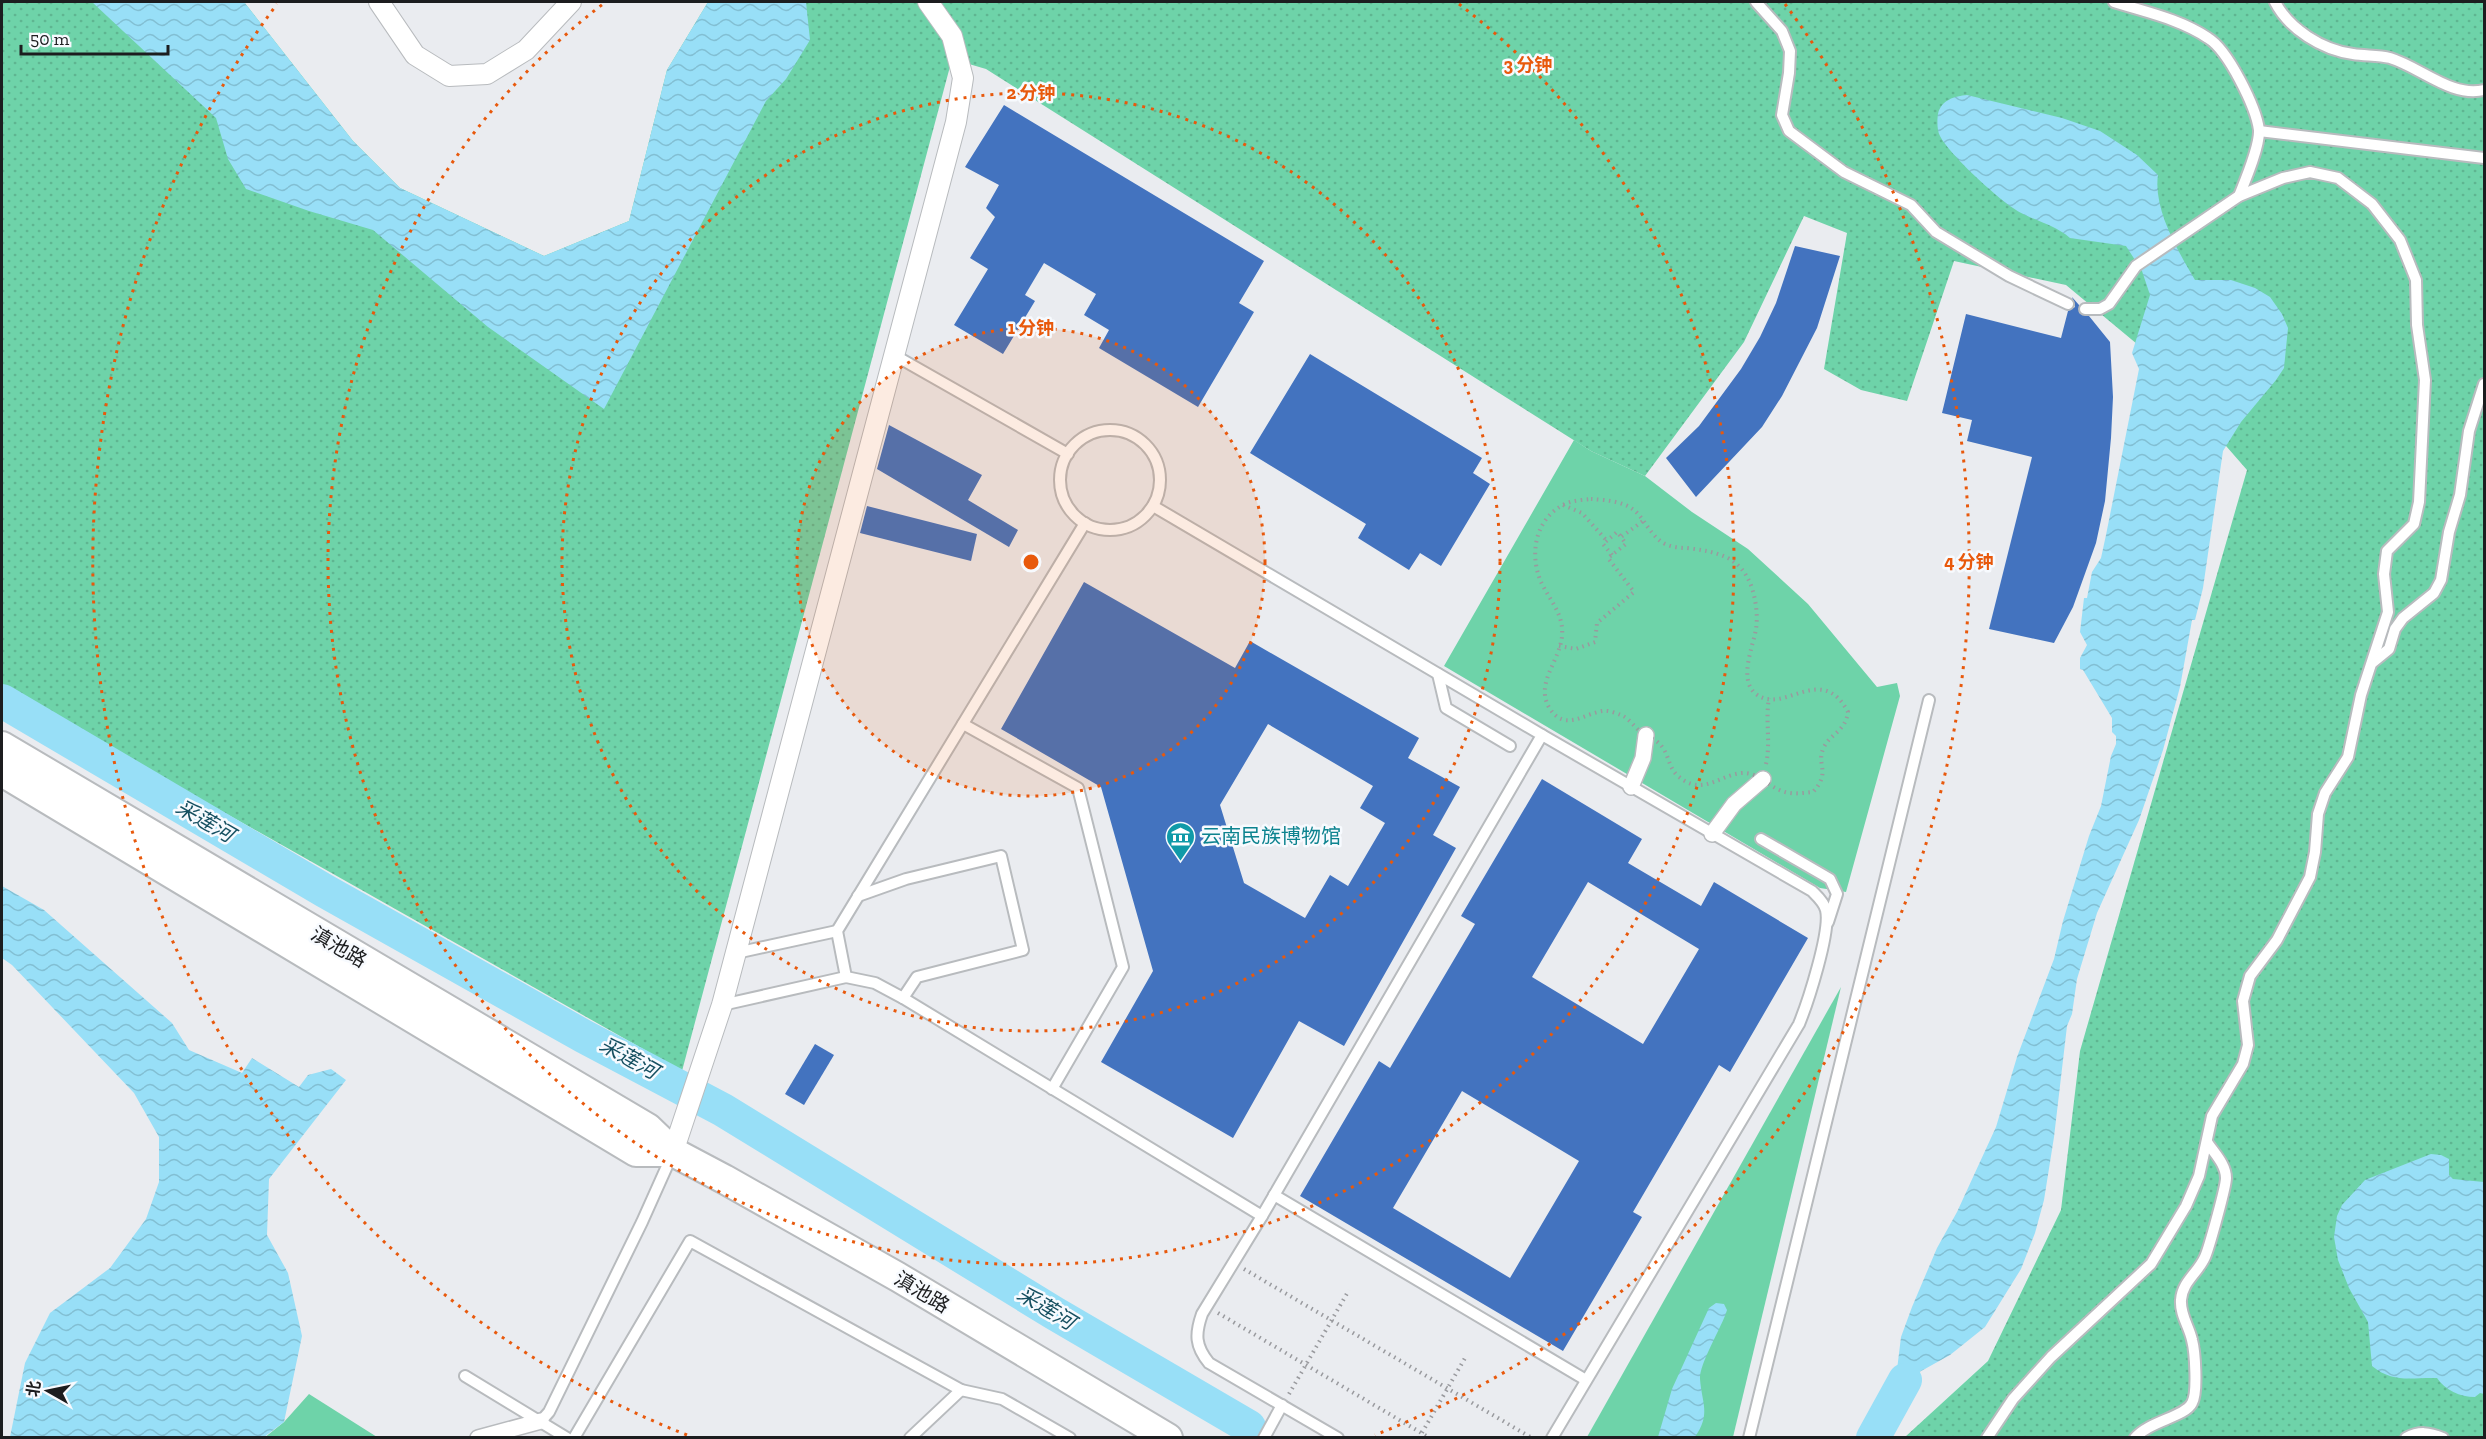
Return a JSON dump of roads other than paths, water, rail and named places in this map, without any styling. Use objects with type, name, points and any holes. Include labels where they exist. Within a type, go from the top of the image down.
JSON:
[{"type":"main road","name":"滇池路","points":[[2,746],[648,1128],[673,1152],[898,1277],[1168,1437]]},
{"type":"main road","name":"滇池路","points":[[2,772],[636,1152],[673,1152]]},
{"type":"street","points":[[380,2],[415,55],[449,76],[487,74],[526,50],[571,2]]},
{"type":"street","points":[[673,1152],[722,1005],[956,122],[963,78],[952,36],[928,2]]},
{"type":"street","points":[[1631,787],[1643,758],[1646,735]]},
{"type":"street","points":[[1712,834],[1734,804],[1763,779]]},
{"type":"street","points":[[478,1437],[542,1421]]},
{"type":"street","points":[[530,1437],[542,1421]]},
{"type":"lane","points":[[1756,2],[1782,31],[1790,51],[1782,115],[1789,131],[1844,172],[1911,205],[1936,232],[2009,276],[2068,304]]},
{"type":"lane","points":[[2114,2],[2187,25],[2211,39],[2228,60],[2252,107],[2259,131],[2250,168],[2239,196]]},
{"type":"lane","points":[[2275,2],[2281,12],[2298,29],[2325,46],[2351,54],[2389,58],[2458,89],[2475,92],[2484,90]]},
{"type":"lane","points":[[2259,131],[2484,158]]},
{"type":"lane","points":[[1987,1437],[2013,1399],[2051,1357],[2151,1264],[2186,1206],[2199,1176],[2212,1116],[2243,1064],[2248,1045],[2243,1002],[2250,976],[2277,940],[2310,877],[2315,852],[2318,814],[2325,793],[2349,757],[2361,695],[2388,612],[2384,574],[2387,551],[2414,524],[2420,502],[2425,380],[2417,325],[2416,280],[2400,240],[2372,204],[2338,178],[2310,172],[2283,178],[2239,196],[2136,266],[2109,304],[2100,309],[2085,309]]},
{"type":"lane","points":[[894,355],[1068,454]]},
{"type":"lane","points":[[2372,662],[2389,649],[2395,629],[2403,618],[2434,593],[2441,580],[2449,532],[2460,495],[2469,432],[2484,384]]},
{"type":"lane","points":[[1112,429],[1129,433],[1143,442],[1154,455],[1160,472],[1160,489],[1153,506],[1143,518],[1130,526],[1115,530],[1084,523],[1073,513],[1063,492],[1062,468],[1068,454],[1079,441],[1095,432],[1112,429]]},
{"type":"lane","points":[[1153,506],[1812,891],[1826,910],[1826,928]]},
{"type":"lane","points":[[846,977],[837,931],[1084,523]]},
{"type":"lane","points":[[1438,674],[1446,708],[1510,746]]},
{"type":"lane","points":[[1749,1437],[1929,700]]},
{"type":"lane","points":[[963,724],[1078,788],[1123,967],[1052,1089]]},
{"type":"lane","points":[[1338,1437],[1209,1363],[1201,1353],[1196,1341],[1196,1331],[1206,1307],[1262,1216],[1542,735]]},
{"type":"lane","points":[[1552,1437],[1799,1024],[1808,1002],[1826,928],[1837,894],[1830,879],[1761,839]]},
{"type":"lane","points":[[858,896],[906,879],[1001,855],[1023,950],[917,977],[903,998]]},
{"type":"lane","points":[[736,953],[837,931]]},
{"type":"lane","points":[[722,1005],[846,977],[875,983],[1262,1216]]},
{"type":"lane","points":[[2135,1437],[2153,1423],[2185,1411],[2193,1403],[2195,1387],[2192,1339],[2183,1317],[2181,1300],[2186,1284],[2205,1258],[2226,1178],[2222,1164],[2207,1142]]},
{"type":"lane","points":[[542,1421],[549,1412],[642,1222],[673,1152]]},
{"type":"lane","points":[[1274,1195],[1586,1380]]},
{"type":"lane","points":[[574,1437],[690,1241],[961,1390],[1002,1399],[1070,1437]]},
{"type":"lane","points":[[465,1377],[567,1437]]},
{"type":"lane","points":[[910,1437],[961,1390]]},
{"type":"lane","points":[[1264,1437],[1282,1405]]},
{"type":"lane","points":[[2406,1437],[2416,1433],[2431,1433],[2443,1437]]},
{"type":"water","points":[[92,2],[244,2],[353,141],[400,188],[544,256],[629,221],[667,70],[708,2],[806,2],[810,40],[786,79],[766,101],[604,409],[488,327],[373,230],[246,189],[228,159],[216,118]]},
{"type":"water","points":[[1967,95],[2062,118],[2100,131],[2137,155],[2158,175],[2157,188],[2163,216],[2195,280],[2231,280],[2255,288],[2270,297],[2282,314],[2288,328],[2284,368],[2241,422],[2223,451],[2203,588],[2195,620],[2192,620],[2180,687],[2163,750],[2139,820],[2097,913],[2077,979],[2072,1014],[2067,1026],[2044,1200],[2035,1233],[2021,1269],[1985,1327],[1950,1355],[1905,1380],[1896,1378],[1901,1337],[1937,1248],[1957,1212],[1996,1127],[2017,1057],[2054,959],[2089,836],[2101,806],[2111,756],[2116,744],[2116,736],[2112,732],[2112,718],[2083,670],[2080,669],[2080,658],[2087,645],[2080,632],[2084,598],[2087,598],[2092,572],[2101,558],[2139,369],[2132,353],[2150,295],[2142,271],[2126,246],[2070,238],[2005,202],[1962,164],[1945,144],[1937,125],[1938,114],[1945,102]]},
{"type":"water","points":[[2,886],[44,910],[172,1023],[189,1050],[242,1073],[252,1058],[299,1087],[308,1075],[331,1069],[346,1080],[269,1179],[267,1235],[288,1273],[302,1336],[284,1422],[264,1437],[10,1437],[25,1363],[50,1313],[110,1268],[146,1219],[159,1182],[159,1137],[134,1093],[12,965],[2,958]]},
{"type":"water","points":[[2431,1154],[2449,1159],[2449,1175],[2453,1179],[2484,1182],[2484,1394],[2480,1393],[2475,1397],[2453,1392],[2437,1378],[2396,1377],[2380,1372],[2372,1366],[2368,1322],[2349,1288],[2338,1260],[2334,1237],[2337,1216],[2342,1205],[2365,1180]]},
{"type":"water","points":[[1716,1303],[1724,1304],[1727,1310],[1701,1372],[1704,1415],[1700,1429],[1695,1437],[1658,1437],[1672,1389],[1709,1308]]},
{"type":"waterway","name":"采莲河","points":[[2,701],[325,891],[583,1036],[723,1110],[1054,1313],[1249,1427]]},
{"type":"waterway","points":[[1873,1438],[1905,1380]]},
{"type":"place","name":"云南民族博物馆","points":[[1180,862]]}]
